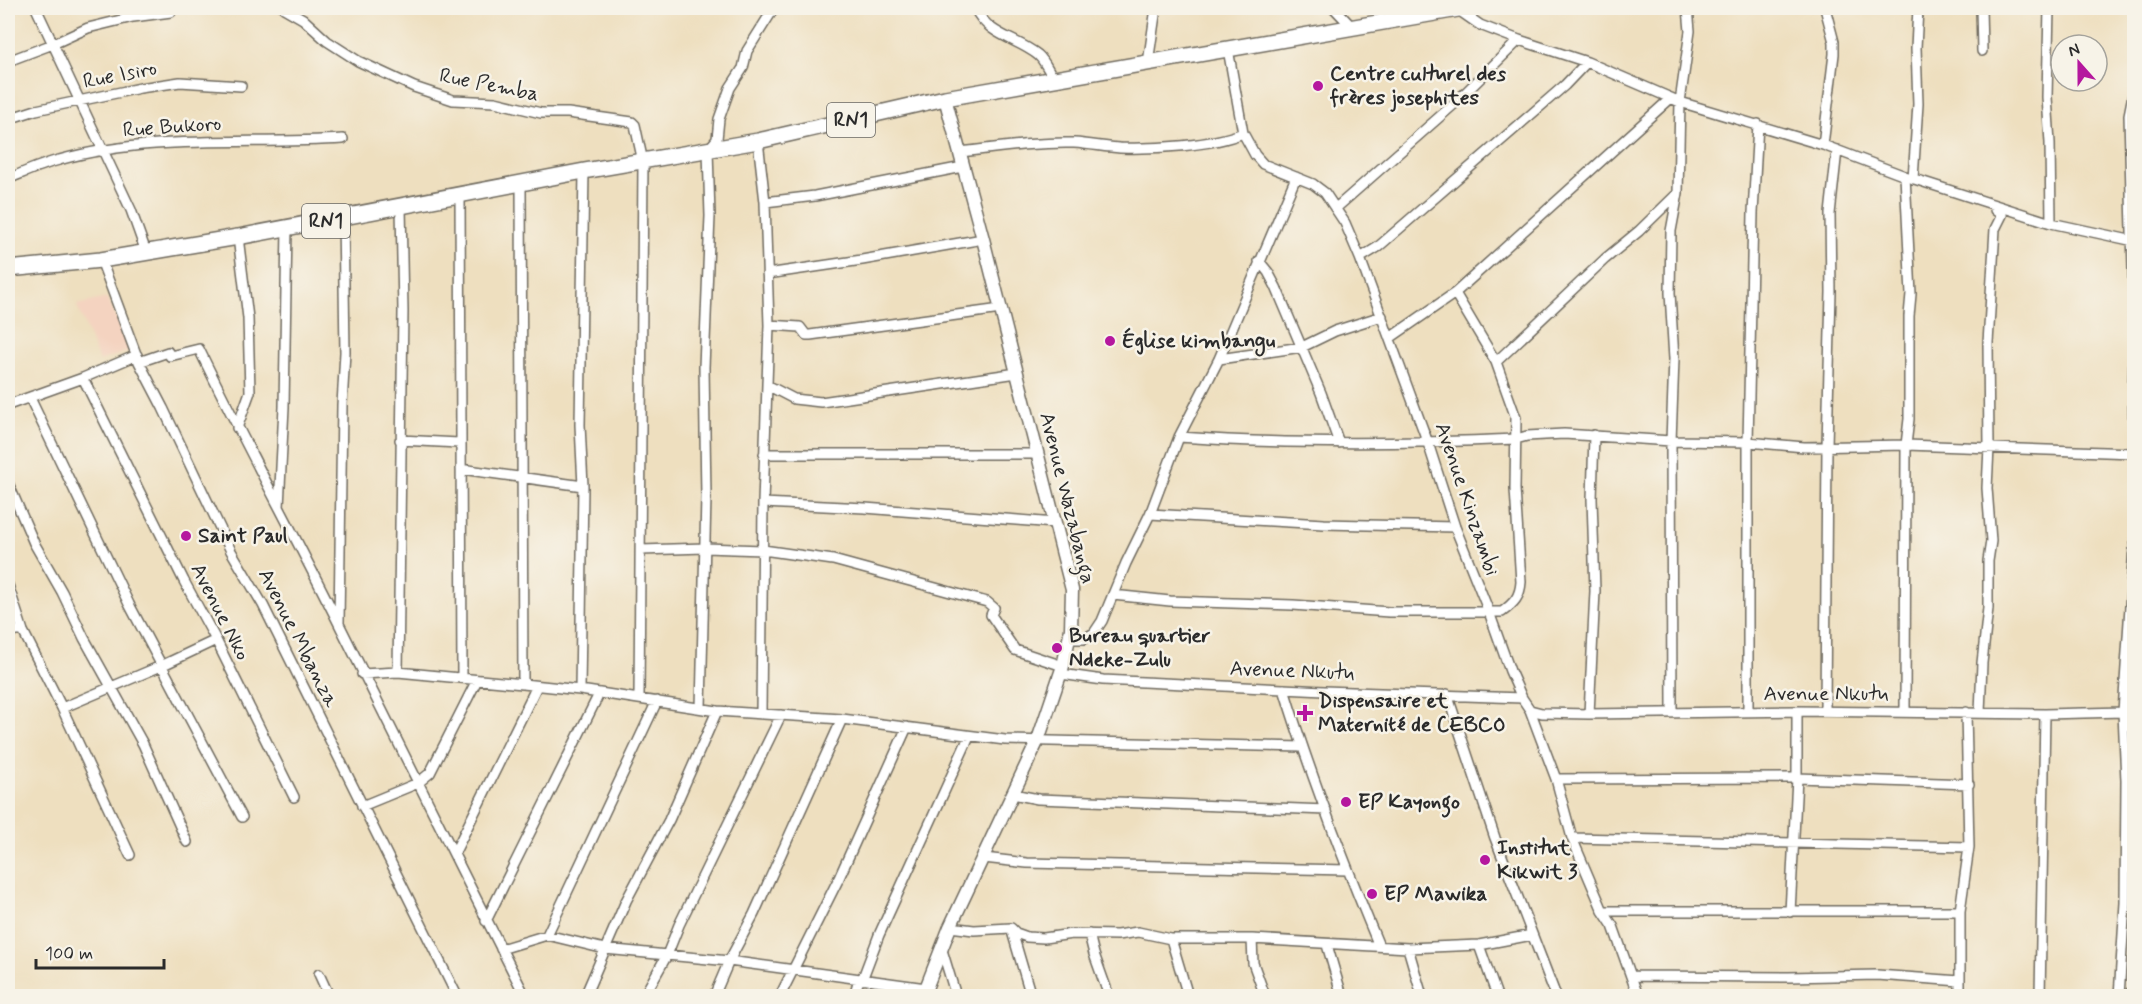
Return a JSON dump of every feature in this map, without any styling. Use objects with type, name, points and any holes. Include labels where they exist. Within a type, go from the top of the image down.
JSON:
[{"type":"highway","name":"RN1","points":[[8,269],[101,260],[238,237],[584,171],[758,141],[945,98],[1461,8]]},
{"type":"main road","name":"Avenue Wazabanga","points":[[924,992],[950,927],[1038,740],[1070,639],[1072,590],[945,98]]},
{"type":"street","points":[[36,8],[81,101],[130,210],[146,252]]},
{"type":"street","name":"Rue Pemba","points":[[284,8],[303,19],[327,41],[358,61],[414,87],[453,100],[495,102],[541,113],[568,112],[632,122],[638,130],[643,162]]},
{"type":"street","points":[[701,708],[705,548],[704,367],[710,216],[708,150],[717,139],[719,119],[730,88],[743,68],[747,51],[774,8]]},
{"type":"street","points":[[975,8],[986,24],[998,34],[1041,57],[1054,79]]},
{"type":"street","points":[[1148,63],[1156,8]]},
{"type":"street","points":[[1334,8],[1353,28]]},
{"type":"street","points":[[1461,8],[1479,24],[1519,40],[1587,62],[1680,102],[1823,145],[1909,178],[1996,204],[2051,224],[2133,241]]},
{"type":"street","points":[[1672,712],[1671,441],[1674,360],[1670,293],[1674,210],[1678,193],[1680,102],[1690,31],[1688,8]]},
{"type":"street","points":[[1823,145],[1834,54],[1834,42],[1825,8]]},
{"type":"street","points":[[1905,712],[1906,445],[1909,419],[1911,294],[1909,178],[1918,104],[1916,48],[1918,8]]},
{"type":"street","points":[[1981,8],[1982,51]]},
{"type":"street","points":[[2049,8],[2047,97],[2051,224]]},
{"type":"street","points":[[8,61],[88,28],[133,17],[171,12]]},
{"type":"street","points":[[1336,208],[1453,105],[1519,40]]},
{"type":"street","name":"Avenue Kinzambi","points":[[1228,49],[1243,133],[1255,155],[1263,164],[1313,184],[1325,193],[1345,224],[1360,258],[1428,443],[1455,527],[1510,671],[1530,710],[1556,779],[1572,838],[1603,911],[1613,926],[1638,996]]},
{"type":"street","points":[[1360,258],[1378,247],[1565,85],[1587,62]]},
{"type":"street","name":"Rue Isiro","points":[[8,119],[36,110],[107,94],[180,82],[241,86]]},
{"type":"street","points":[[2134,90],[2129,115],[2134,308]]},
{"type":"street","points":[[1390,338],[1455,293],[1671,98]]},
{"type":"street","points":[[1748,712],[1748,442],[1758,124]]},
{"type":"street","points":[[959,152],[1038,144],[1076,143],[1118,148],[1150,148],[1227,140],[1243,133]]},
{"type":"street","name":"Rue Bukoro","points":[[8,178],[59,160],[132,146],[235,140],[343,139]]},
{"type":"street","points":[[758,141],[765,202],[769,325],[764,454],[761,714]]},
{"type":"street","points":[[1825,711],[1830,214],[1837,150]]},
{"type":"street","points":[[639,699],[643,162]]},
{"type":"street","points":[[765,202],[815,196],[963,167]]},
{"type":"street","points":[[580,690],[583,486],[580,425],[584,171]]},
{"type":"street","points":[[1070,639],[1084,639],[1094,633],[1102,621],[1126,563],[1150,514],[1179,437],[1218,359],[1296,177]]},
{"type":"street","points":[[521,184],[523,684]]},
{"type":"street","points":[[1496,362],[1678,193]]},
{"type":"street","points":[[460,194],[459,443],[462,678]]},
{"type":"street","points":[[1980,713],[1991,541],[1987,488],[1988,343],[1995,229],[2002,215],[1995,210],[1996,204]]},
{"type":"street","points":[[398,672],[403,311],[401,207]]},
{"type":"street","points":[[339,625],[342,405],[345,352],[343,218]]},
{"type":"street","points":[[279,507],[284,407],[287,228]]},
{"type":"street","points":[[237,428],[250,392],[248,318],[238,237]]},
{"type":"street","points":[[767,274],[983,239]]},
{"type":"street","name":"Avenue Mbanza","points":[[101,260],[138,358],[227,542],[263,605],[457,996]]},
{"type":"street","points":[[1259,261],[1276,287],[1321,393],[1339,443]]},
{"type":"street","points":[[1113,595],[1170,601],[1293,605],[1389,612],[1502,612],[1514,603],[1520,594],[1521,582],[1515,489],[1516,418],[1496,362],[1455,293]]},
{"type":"street","points":[[769,325],[800,327],[806,335],[810,335],[1001,309]]},
{"type":"street","points":[[1218,359],[1302,347],[1335,331],[1382,316]]},
{"type":"street","points":[[8,405],[138,358],[168,352],[170,356],[199,349],[525,996]]},
{"type":"street","points":[[1179,437],[1250,442],[1428,443],[1516,439],[1527,436],[1564,434],[1671,441],[1748,442],[1804,447],[1906,445],[2134,455],[2134,359]]},
{"type":"street","points":[[767,385],[794,399],[821,402],[1017,373]]},
{"type":"street","name":"Avenue Nko","points":[[83,378],[294,797]]},
{"type":"street","points":[[30,398],[129,604],[242,817]]},
{"type":"street","points":[[1589,714],[1595,591],[1592,499],[1594,435]]},
{"type":"street","points":[[400,440],[459,443]]},
{"type":"street","points":[[764,454],[1038,454]]},
{"type":"street","points":[[461,469],[583,486]]},
{"type":"street","points":[[8,483],[34,543],[143,744],[187,842]]},
{"type":"street","points":[[763,503],[942,514],[1055,524]]},
{"type":"street","points":[[1150,514],[1324,524],[1455,527]]},
{"type":"street","points":[[2119,996],[2125,903],[2126,782],[2129,734],[2122,712],[2134,546]]},
{"type":"street","name":"Avenue Nkutu","points":[[640,550],[705,548],[763,550],[833,560],[987,602],[994,608],[991,615],[1015,650],[1062,670],[1103,680],[1522,698]]},
{"type":"street","points":[[8,585],[23,631],[62,708],[130,855]]},
{"type":"street","points":[[8,630],[23,631]]},
{"type":"street","points":[[62,708],[112,688],[216,640]]},
{"type":"street","points":[[362,674],[398,672],[523,684],[580,690],[717,711],[842,719],[969,737],[1030,742],[1038,740],[1302,747]]},
{"type":"street","points":[[362,806],[418,783],[430,773],[477,680]]},
{"type":"street","points":[[454,854],[537,686]]},
{"type":"street","points":[[1284,689],[1302,747],[1379,946]]},
{"type":"street","points":[[486,921],[599,694]]},
{"type":"street","points":[[1447,694],[1495,838],[1556,996]]},
{"type":"street","points":[[547,935],[657,701]]},
{"type":"street","name":"Avenue Nkutu","points":[[1530,710],[1542,713],[1589,714],[1797,711],[2045,714],[2122,712]]},
{"type":"street","points":[[585,996],[626,901],[669,820],[717,711]]},
{"type":"street","points":[[1790,912],[1797,778],[1797,711]]},
{"type":"street","points":[[1960,996],[1960,911],[1969,847],[1966,712]]},
{"type":"street","points":[[2040,996],[2045,714]]},
{"type":"street","points":[[644,996],[667,955],[679,925],[781,715]]},
{"type":"street","points":[[714,996],[754,914],[842,719]]},
{"type":"street","points":[[780,996],[839,878],[907,727]]},
{"type":"street","points":[[854,996],[879,935],[969,737]]},
{"type":"street","points":[[1556,779],[1797,778],[1969,784]]},
{"type":"street","points":[[1013,794],[1038,799],[1326,810]]},
{"type":"street","points":[[1572,838],[1969,847]]},
{"type":"street","points":[[984,858],[1028,863],[1348,870]]},
{"type":"street","points":[[2125,903],[2134,892]]},
{"type":"street","points":[[1603,911],[1960,911]]},
{"type":"street","points":[[950,927],[974,930],[1011,928],[1016,933],[1027,937],[1044,938],[1138,932],[1171,939],[1252,939],[1407,948],[1479,945],[1532,935]]},
{"type":"street","points":[[1011,928],[1031,996]]},
{"type":"street","points":[[1089,934],[1109,996]]},
{"type":"street","points":[[501,949],[547,935],[605,949],[729,962],[860,980],[924,992]]},
{"type":"street","points":[[1171,939],[1188,996]]},
{"type":"street","points":[[1252,939],[1253,963],[1265,996]]},
{"type":"street","points":[[1327,945],[1342,996]]},
{"type":"street","points":[[1479,945],[1497,996]]},
{"type":"street","points":[[1407,948],[1422,996]]},
{"type":"street","points":[[942,950],[956,996]]},
{"type":"street","points":[[319,974],[329,996]]},
{"type":"street","points":[[1630,976],[1878,975],[1960,981]]},
{"type":"street","points":[[2127,996],[2134,989]]},
{"type":"shaded area","points":[[107,298],[132,350],[99,361],[77,305]]},
{"type":"place","name":"Centre culturel des frères josephites","points":[[1318,86]]},
{"type":"place","name":"Église kimbangu","points":[[1110,341]]},
{"type":"place","name":"Saint Paul","points":[[186,536]]},
{"type":"place","name":"Bureau quartier Ndeke-Zulu","points":[[1057,648]]},
{"type":"place","name":"Dispensaire et Maternité de CEBCO","points":[[1305,713]]},
{"type":"place","name":"EP Kayongo","points":[[1346,802]]},
{"type":"place","name":"Institut Kikwit 3","points":[[1485,860]]},
{"type":"place","name":"EP Mawika","points":[[1372,894]]}]
